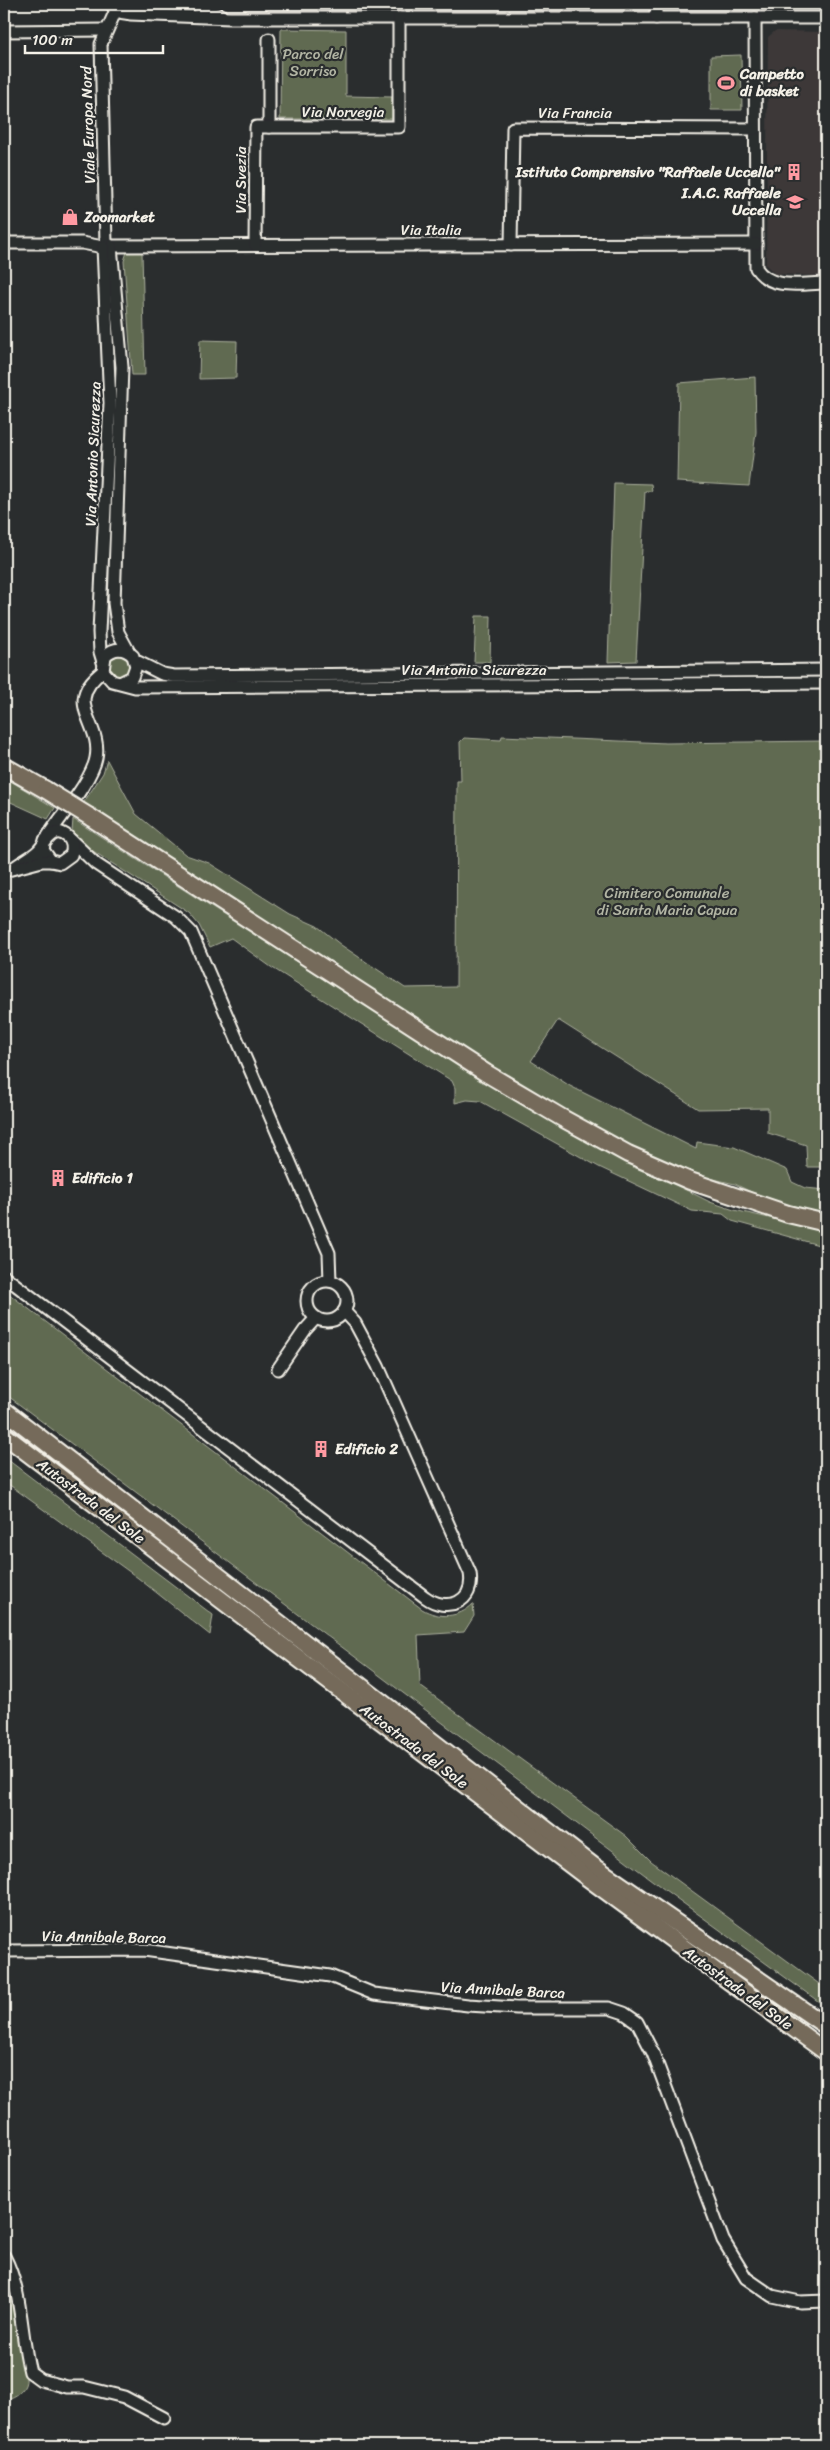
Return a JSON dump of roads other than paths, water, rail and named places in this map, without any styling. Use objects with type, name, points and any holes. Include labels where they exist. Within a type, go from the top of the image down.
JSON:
[{"type":"highway","points":[[4,766],[46,790],[158,861],[486,1073],[628,1154],[724,1193],[788,1214],[826,1223]]},
{"type":"highway","name":"Autostrada del Sole","points":[[4,1410],[592,1865],[826,2026]]},
{"type":"highway","name":"Autostrada del Sole","points":[[4,1435],[580,1872],[826,2052]]},
{"type":"street","points":[[130,14],[142,8],[145,4]]},
{"type":"street","points":[[193,4],[230,18]]},
{"type":"street","points":[[656,4],[656,18]]},
{"type":"street","points":[[114,7],[130,14],[230,18],[826,18]]},
{"type":"street","name":"Viale Europa Nord","points":[[107,245],[101,44],[114,7]]},
{"type":"street","name":"Via Norvegia","points":[[268,127],[400,127],[400,18]]},
{"type":"street","points":[[755,18],[756,268],[761,276],[778,284],[826,283]]},
{"type":"street","points":[[4,31],[106,30]]},
{"type":"street","points":[[268,39],[268,127]]},
{"type":"street","name":"Via Svezia","points":[[255,245],[256,127],[268,127]]},
{"type":"street","name":"Via Francia","points":[[510,245],[513,128],[755,128]]},
{"type":"street","name":"Via Italia","points":[[4,243],[82,243],[107,245],[756,244]]},
{"type":"street","name":"Via Antonio Sicurezza","points":[[107,245],[122,367],[114,603],[118,632],[133,656],[162,674],[174,676],[826,670]]},
{"type":"street","name":"Via Antonio Sicurezza","points":[[107,245],[110,403],[99,632],[103,666],[112,680],[135,687],[826,682]]},
{"type":"street","points":[[9,869],[38,851],[96,760],[97,746],[84,698],[89,684],[103,666],[105,656],[119,649],[133,656],[135,672],[132,677],[122,682]]},
{"type":"street","points":[[64,861],[72,850],[65,811]]},
{"type":"street","points":[[46,838],[58,833],[69,838],[96,864],[176,917],[191,932],[329,1252],[330,1281]]},
{"type":"street","points":[[46,838],[43,850],[51,861]]},
{"type":"street","points":[[9,869],[42,861],[77,859],[96,864]]},
{"type":"street","points":[[4,1276],[425,1597],[440,1605],[457,1603],[467,1592],[470,1584],[470,1573],[378,1366],[355,1323],[344,1311]]},
{"type":"street","points":[[330,1281],[342,1287],[345,1293],[346,1305],[344,1311],[334,1319],[316,1318],[308,1307],[308,1294],[317,1283],[330,1281]]},
{"type":"street","points":[[278,1369],[305,1330],[316,1318]]},
{"type":"street","name":"Via Annibale Barca","points":[[4,1951],[144,1950],[330,1976],[374,1994],[468,2005],[518,2008],[609,2008],[624,2012],[637,2022],[652,2053],[723,2240],[746,2278],[772,2296],[800,2302],[826,2302]]},
{"type":"street","points":[[4,2256],[17,2295],[30,2372],[41,2380],[67,2387],[84,2387],[124,2397],[164,2418]]},
{"type":"place","name":"Campetto di basket","points":[[726,83]]},
{"type":"place","name":"Istituto Comprensivo \"Raffaele Uccella\"","points":[[794,172]]},
{"type":"place","name":"I.A.C. Raffaele Uccella","points":[[795,202]]},
{"type":"place","name":"Zoomarket","points":[[70,217]]},
{"type":"place","name":"Edificio 1","points":[[58,1178]]},
{"type":"place","name":"Edificio 2","points":[[321,1449]]},
{"type":"park label","name":"Parco del Sorriso","points":[[313,62]]},
{"type":"park label","name":"Cimitero Comunale di Santa Maria Capua","points":[[667,902]]}]
